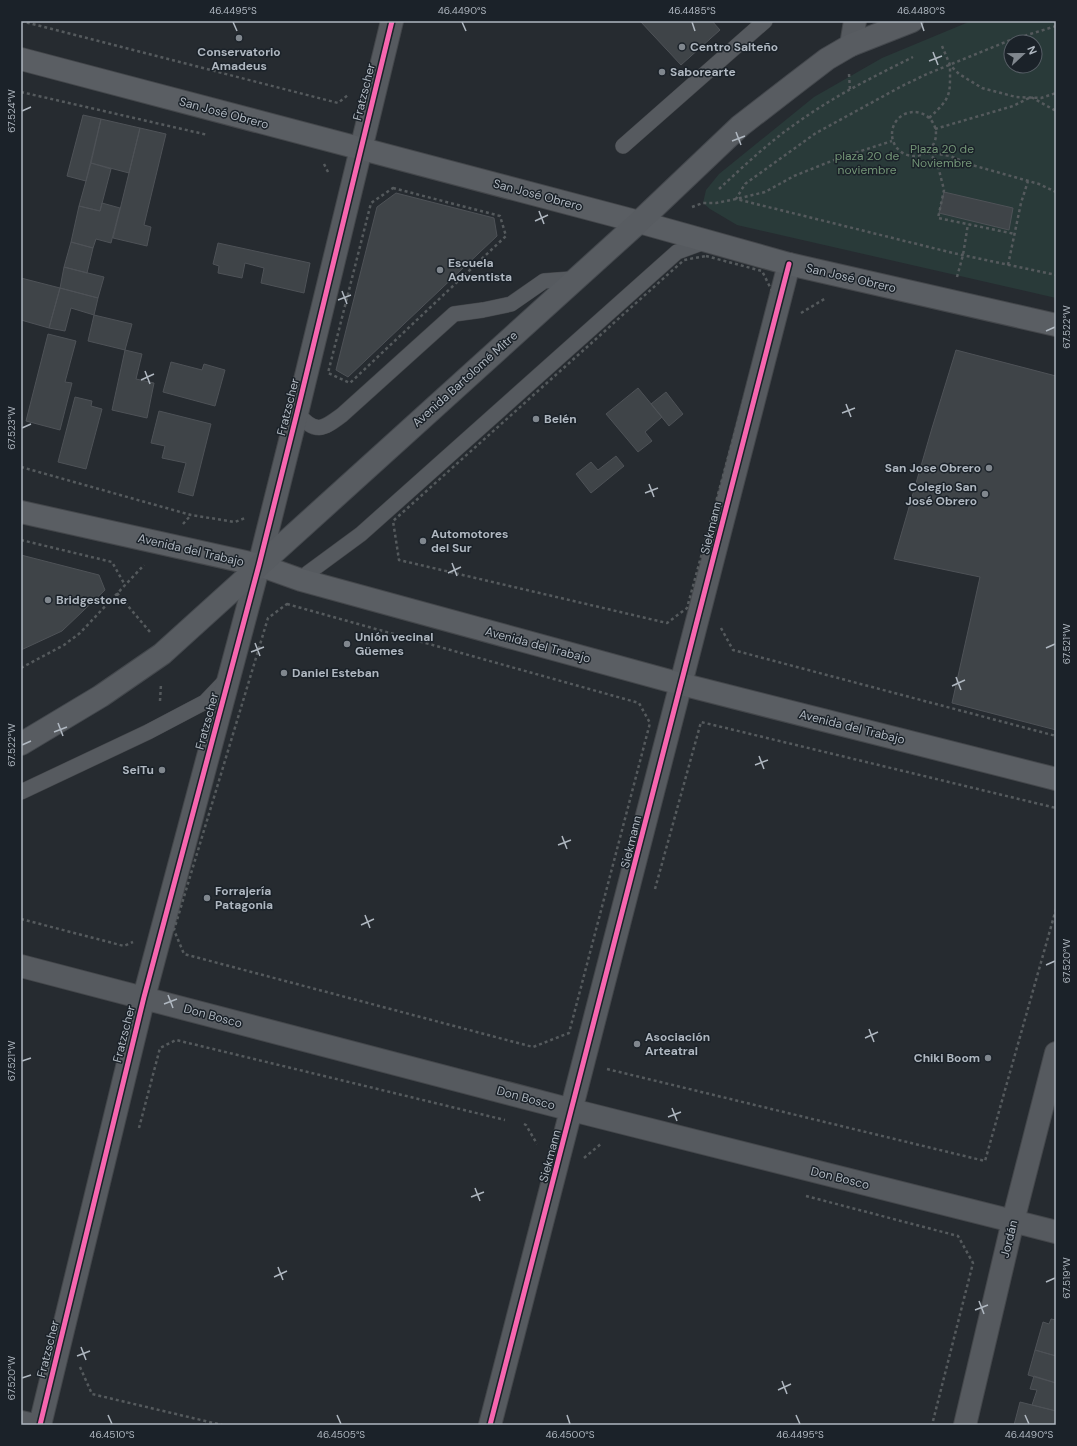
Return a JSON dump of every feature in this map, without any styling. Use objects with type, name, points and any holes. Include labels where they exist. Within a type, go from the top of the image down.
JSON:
[{"type":"main road","name":"Avenida Bartolomé Mitre","points":[[21,744],[101,696],[162,654],[639,222],[740,126],[827,59],[851,45],[912,21]]},
{"type":"street","name":"Fratzscher","points":[[40,1425],[144,998],[259,565],[297,414],[392,21]]},
{"type":"street","points":[[851,45],[855,21]]},
{"type":"street","name":"San José Obrero","points":[[21,59],[639,222],[789,264],[1056,325]]},
{"type":"street","name":"Siekmann","points":[[490,1425],[789,264]]},
{"type":"street","name":"Avenida del Trabajo","points":[[21,512],[259,565],[301,580],[681,684],[1056,779]]},
{"type":"street","name":"Don Bosco","points":[[21,966],[572,1110],[1056,1232]]},
{"type":"street","name":"Jordán","points":[[965,1425],[1013,1222],[1056,1053]]},
{"type":"street","points":[[21,1422],[34,1425]]},
{"type":"lane","points":[[623,146],[765,21]]},
{"type":"lane","points":[[301,580],[308,573],[367,529],[677,252],[707,241]]},
{"type":"lane","points":[[297,414],[307,424],[317,428],[327,426],[342,415],[454,314],[511,304],[544,281],[571,279],[580,275]]},
{"type":"lane","points":[[21,792],[148,732],[205,702],[229,678]]},
{"type":"path","points":[[21,21],[338,103]]},
{"type":"path","points":[[736,199],[745,184],[816,133],[902,86],[1008,41],[1056,26]]},
{"type":"path","points":[[942,46],[950,65],[959,74],[982,88],[1016,97],[1041,98],[1056,93]]},
{"type":"path","points":[[719,189],[756,154],[801,120],[863,82],[913,57]]},
{"type":"path","points":[[929,118],[942,107],[950,93],[950,65]]},
{"type":"path","points":[[21,92],[215,137]]},
{"type":"path","points":[[1031,97],[1056,111]]},
{"type":"path","points":[[935,129],[1013,106],[1031,97]]},
{"type":"path","points":[[911,112],[919,113],[929,118],[934,124],[936,137],[933,146],[928,152],[922,155],[909,156],[899,151],[892,141],[893,127],[896,120],[902,115],[911,112]]},
{"type":"path","points":[[689,207],[703,203],[716,203],[765,192],[794,176],[839,158],[892,141]]},
{"type":"path","points":[[928,152],[950,156],[972,165],[1028,181],[1056,192]]},
{"type":"path","points":[[928,152],[937,162],[944,190],[938,218],[1015,234]]},
{"type":"path","points":[[324,162],[332,180]]},
{"type":"path","points":[[1008,265],[1021,203],[1028,181]]},
{"type":"path","points":[[393,188],[500,216],[506,236],[350,383],[328,373],[371,203],[393,188]]},
{"type":"path","points":[[736,199],[963,255],[1056,275]]},
{"type":"path","points":[[953,301],[968,224]]},
{"type":"path","points":[[706,256],[762,271],[773,293],[689,600],[686,608],[682,612],[667,623],[400,560],[394,521],[684,260],[706,256]]},
{"type":"path","points":[[800,313],[827,298]]},
{"type":"path","points":[[21,467],[191,515],[235,522],[248,516]]},
{"type":"path","points":[[21,668],[64,645],[80,633],[146,563],[167,544],[191,515]]},
{"type":"path","points":[[21,540],[112,562],[125,585]]},
{"type":"path","points":[[287,604],[640,703],[650,723],[569,1033],[533,1048],[184,954],[174,930],[268,618],[287,604]]},
{"type":"path","points":[[719,625],[733,650],[1056,736]]},
{"type":"path","points":[[654,891],[702,722],[1056,808]]},
{"type":"path","points":[[606,1068],[985,1161],[1056,909]]},
{"type":"path","points":[[21,919],[124,946],[137,940]]},
{"type":"path","points":[[138,1133],[160,1048],[176,1040],[511,1121]]},
{"type":"path","points":[[519,1123],[526,1125],[540,1149]]},
{"type":"path","points":[[582,1160],[602,1143],[610,1145]]},
{"type":"path","points":[[803,1195],[958,1236],[973,1264],[932,1425]]},
{"type":"path","points":[[78,1364],[92,1394],[222,1425]]},
{"type":"green space","name":"Plaza 20 de Noviembre","points":[[971,21],[1056,21],[1056,298],[737,225],[710,209],[703,203],[706,190],[719,174],[814,97],[882,58]]},
{"type":"building","name":"Centro Salteño","points":[[640,21],[712,21],[720,30],[681,65]]},
{"type":"building","points":[[83,115],[101,119],[86,181],[67,176]]},
{"type":"building","points":[[101,119],[140,128],[129,173],[91,163]]},
{"type":"building","points":[[140,128],[166,134],[144,225],[151,227],[147,246],[113,238]]},
{"type":"building","points":[[91,163],[111,169],[100,211],[79,206]]},
{"type":"building","points":[[944,192],[1013,208],[1009,230],[939,213]]},
{"type":"building","points":[[396,193],[494,218],[497,236],[348,377],[336,370],[377,207]]},
{"type":"building","points":[[102,203],[120,208],[111,243],[96,239],[93,248],[71,242],[79,206],[100,211]]},
{"type":"building","points":[[71,242],[93,248],[87,273],[64,267]]},
{"type":"building","points":[[218,243],[310,263],[304,293],[261,283],[264,268],[245,263],[242,278],[218,273],[219,266],[213,264]]},
{"type":"building","points":[[64,267],[104,277],[98,298],[60,288]]},
{"type":"building","points":[[21,278],[60,288],[49,328],[21,320]]},
{"type":"building","points":[[60,288],[98,298],[94,315],[71,308],[65,331],[49,328]]},
{"type":"building","points":[[94,315],[132,324],[125,350],[88,341]]},
{"type":"building","points":[[48,334],[76,341],[65,382],[72,383],[60,430],[26,421]]},
{"type":"building","points":[[125,350],[142,354],[136,379],[154,383],[147,418],[112,410]]},
{"type":"building","name":"San Jose Obrero","points":[[956,350],[1056,376],[1056,730],[952,703],[980,577],[894,559]]},
{"type":"building","points":[[171,362],[202,370],[204,364],[225,370],[215,406],[163,392]]},
{"type":"building","points":[[638,388],[662,417],[645,432],[652,441],[638,452],[606,414]]},
{"type":"building","points":[[666,392],[683,414],[669,426],[651,404]]},
{"type":"building","points":[[75,397],[92,401],[91,406],[102,409],[86,469],[58,462]]},
{"type":"building","points":[[159,411],[211,424],[193,496],[178,492],[186,463],[162,458],[165,446],[151,443]]},
{"type":"building","points":[[616,456],[624,466],[591,493],[576,474],[591,462],[598,470]]},
{"type":"building","points":[[21,555],[99,575],[105,590],[62,631],[21,650]]},
{"type":"building","points":[[1051,1319],[1056,1320],[1056,1356],[1035,1350],[1043,1322],[1049,1324]]},
{"type":"building","points":[[1035,1350],[1056,1356],[1056,1383],[1028,1375]]},
{"type":"building","points":[[1034,1376],[1056,1383],[1056,1411],[1032,1405],[1037,1390],[1030,1389]]},
{"type":"building","points":[[1020,1402],[1056,1411],[1056,1425],[1014,1425]]},
{"type":"cycle path","points":[[40,1425],[144,997],[259,565],[392,21]]},
{"type":"cycle path","points":[[490,1425],[789,264]]},
{"type":"place","name":"Conservatorio Amadeus","points":[[239,38]]},
{"type":"place","name":"Centro Salteño","points":[[682,47]]},
{"type":"place","name":"Saborearte","points":[[662,72]]},
{"type":"place","name":"Escuela Adventista","points":[[440,270]]},
{"type":"place","name":"Belén","points":[[536,419]]},
{"type":"place","name":"San Jose Obrero","points":[[989,468]]},
{"type":"place","name":"Colegio San José Obrero","points":[[985,494]]},
{"type":"place","name":"Automotores del Sur","points":[[423,541]]},
{"type":"place","name":"Bridgestone","points":[[48,600]]},
{"type":"place","name":"Unión vecinal Güemes","points":[[347,644]]},
{"type":"place","name":"Daniel Esteban","points":[[284,673]]},
{"type":"place","name":"SeiTu","points":[[162,770]]},
{"type":"place","name":"Forrajería Patagonia","points":[[207,898]]},
{"type":"place","name":"Asociación Arteatral","points":[[637,1044]]},
{"type":"place","name":"Chiki Boom","points":[[988,1058]]},
{"type":"park label","name":"plaza 20 de noviembre","points":[[867,163]]}]
